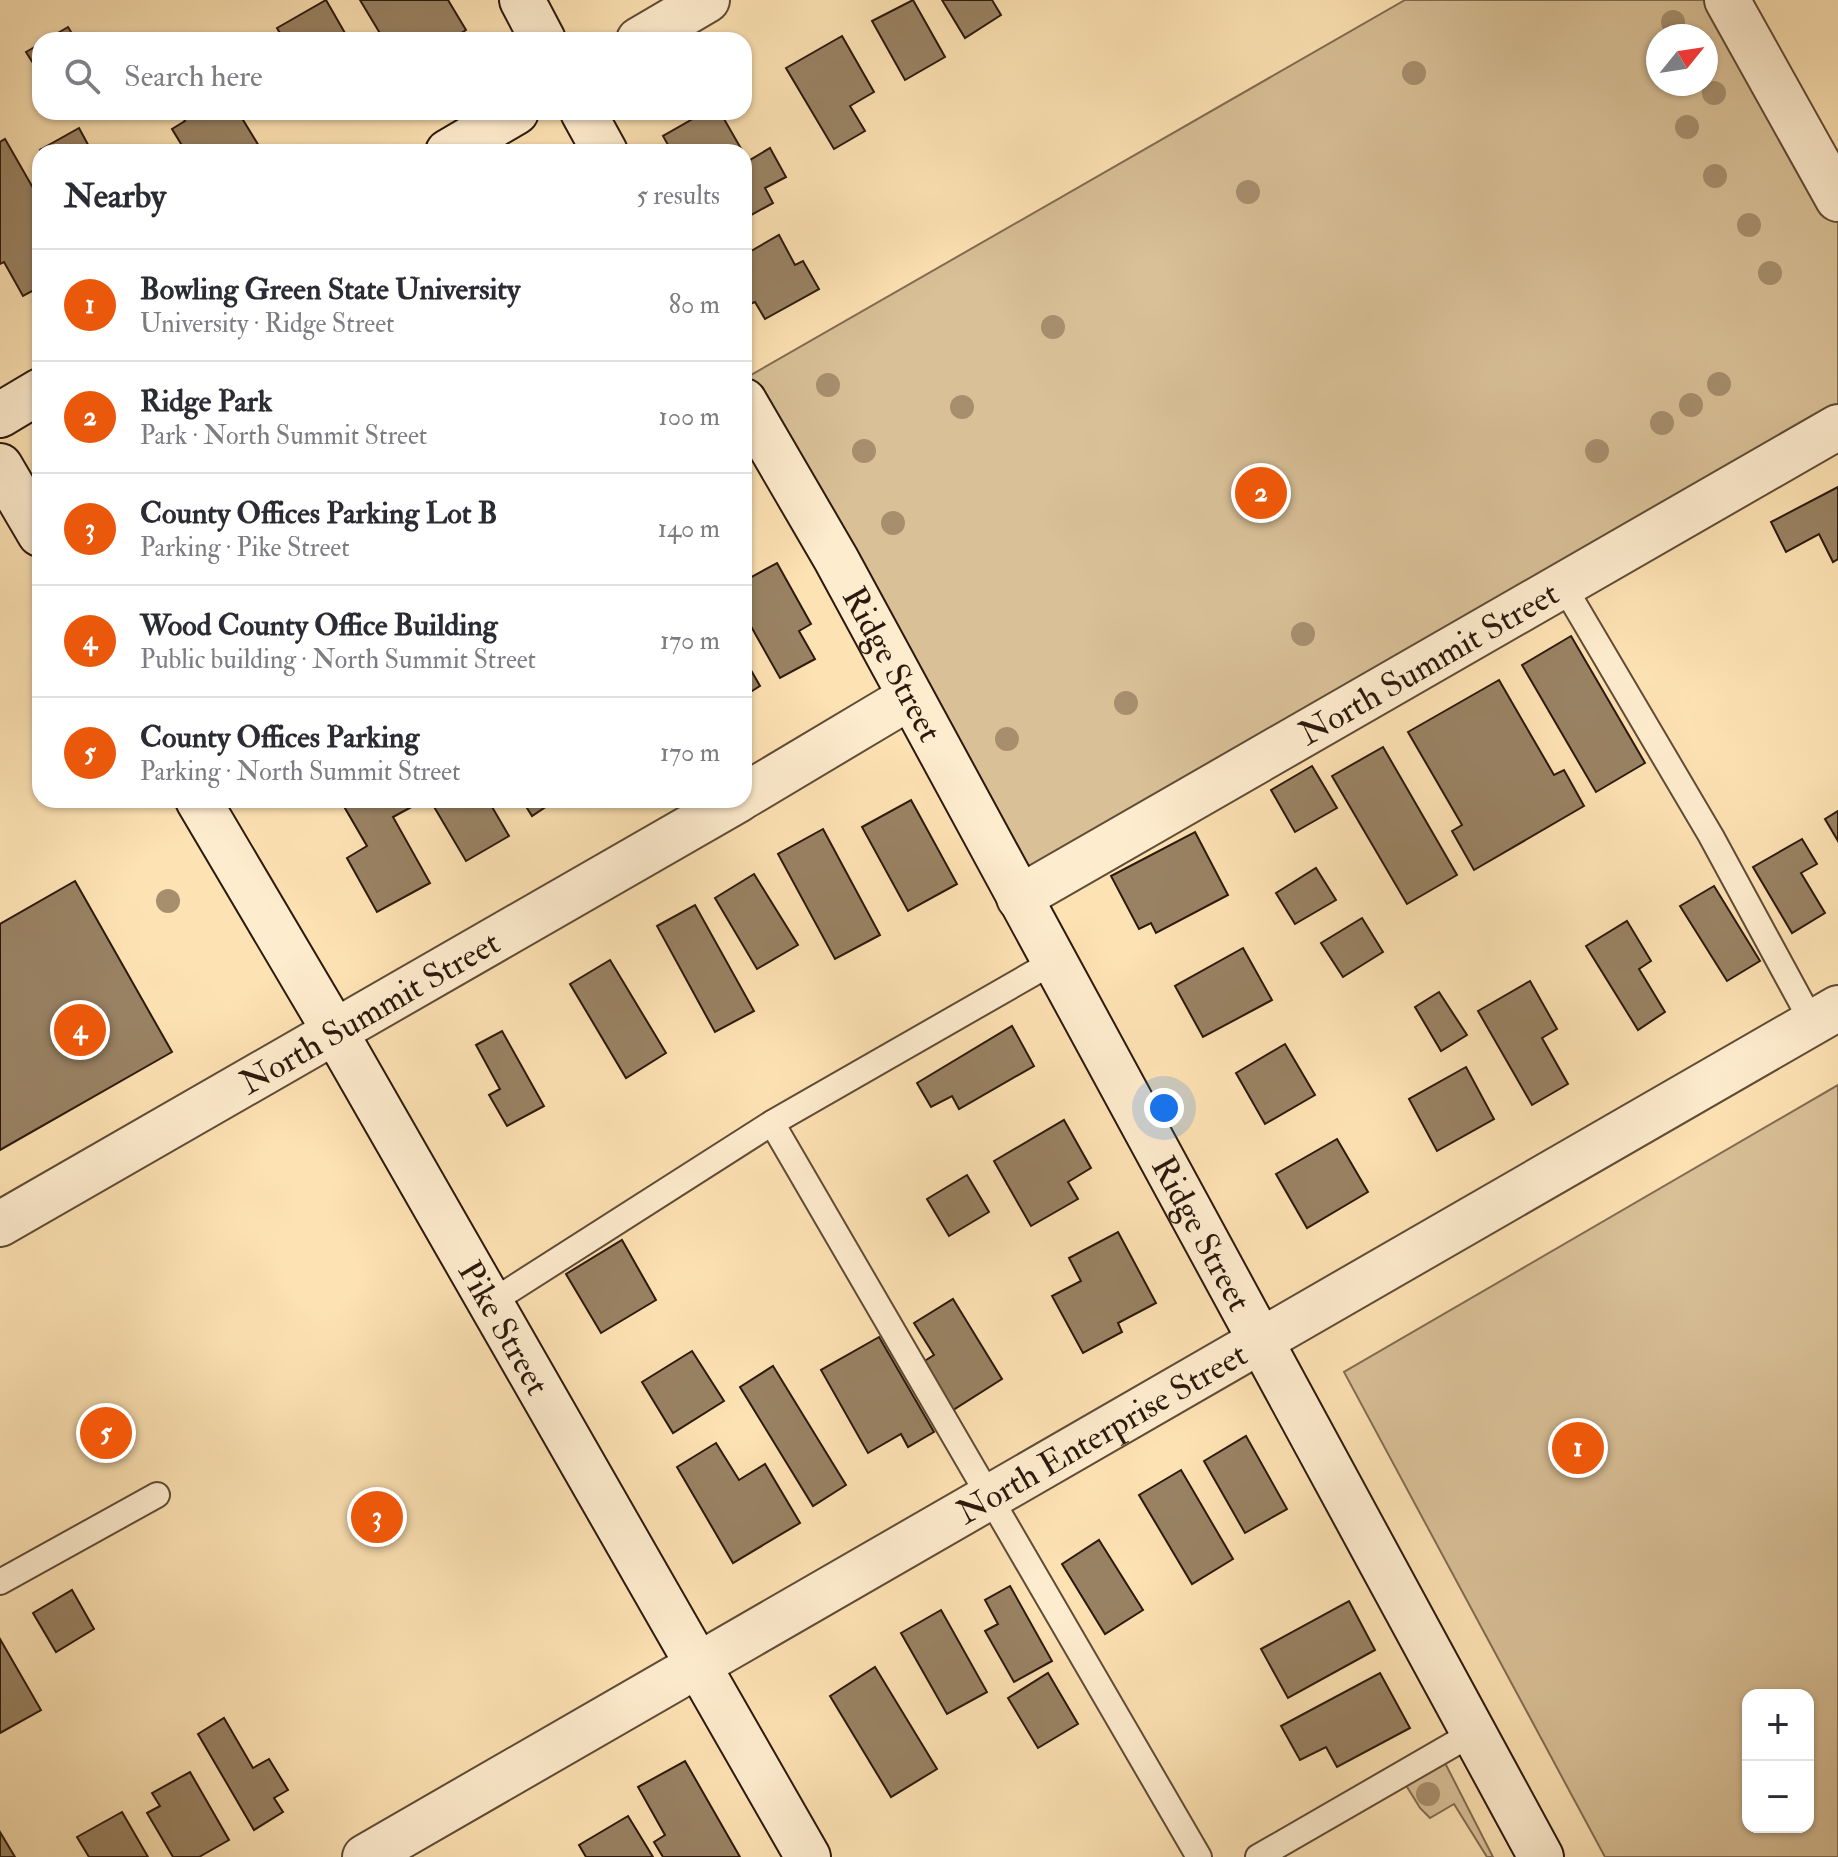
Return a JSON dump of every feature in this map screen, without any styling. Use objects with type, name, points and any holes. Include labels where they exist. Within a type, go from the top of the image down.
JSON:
[{"type":"street","points":[[522,0],[539,32]]},
{"type":"street","points":[[653,32],[707,0]]},
{"type":"street","points":[[1727,0],[1834,182]]},
{"type":"street","points":[[462,144],[502,120]]},
{"type":"street","points":[[587,120],[601,144]]},
{"type":"street","points":[[0,415],[32,396]]},
{"type":"street","name":"Ridge Street","points":[[752,415],[836,559],[1541,1857]]},
{"type":"street","name":"North Summit Street","points":[[1019,898],[1838,427]]},
{"type":"street","points":[[0,466],[32,520]]},
{"type":"street","points":[[752,791],[910,697]]},
{"type":"street","name":"Pike Street","points":[[203,808],[334,1030],[808,1857]]},
{"type":"street","name":"North Summit Street","points":[[0,1224],[724,808]]},
{"type":"street","name":"North Enterprise Street","points":[[365,1857],[1260,1344],[1825,1015]]},
{"type":"lane","points":[[1563,585],[1711,836],[1825,1015]]},
{"type":"lane","points":[[490,1303],[772,1123],[1053,962]]},
{"type":"lane","points":[[772,1123],[1199,1857]]},
{"type":"lane","points":[[0,1582],[157,1495]]},
{"type":"lane","points":[[1258,1857],[1473,1733]]},
{"type":"shaded area","points":[[1405,0],[1727,0],[1838,199],[1838,427],[1019,898],[752,394],[752,374]]},
{"type":"shaded area","points":[[1838,1085],[1838,1857],[1605,1857],[1344,1372]]},
{"type":"shaded area","points":[[1443,1759],[1493,1857],[1487,1857],[1454,1804],[1430,1818],[1404,1782]]},
{"type":"building","points":[[326,0],[344,32],[279,32],[277,28]]},
{"type":"building","points":[[360,0],[448,0],[466,30],[463,32],[379,32]]},
{"type":"building","points":[[913,0],[945,57],[905,80],[872,21]]},
{"type":"building","points":[[942,0],[992,0],[1001,15],[965,38]]},
{"type":"building","points":[[842,36],[874,92],[850,106],[865,131],[834,149],[786,68]]},
{"type":"building","points":[[243,120],[258,144],[181,144],[172,129],[185,121]]},
{"type":"building","points":[[691,120],[725,120],[738,144],[668,144],[663,136]]},
{"type":"building","points":[[79,128],[88,144],[51,144]]},
{"type":"building","points":[[5,139],[32,186],[32,291],[23,296],[4,262],[0,264],[0,142]]},
{"type":"building","points":[[770,148],[786,177],[765,188],[773,203],[752,215],[752,159]]},
{"type":"building","points":[[779,235],[795,265],[803,261],[819,289],[765,319],[755,302],[752,303],[752,250]]},
{"type":"building","points":[[1838,487],[1838,559],[1833,562],[1819,534],[1786,552],[1771,522]]},
{"type":"building","points":[[777,563],[811,624],[799,631],[815,659],[780,678],[752,628],[752,577]]},
{"type":"building","points":[[1571,636],[1645,763],[1596,792],[1522,665]]},
{"type":"building","points":[[752,672],[760,686],[752,691]]},
{"type":"building","points":[[1499,680],[1554,775],[1564,770],[1584,806],[1474,870],[1452,831],[1462,825],[1408,732]]},
{"type":"building","points":[[1383,747],[1457,875],[1407,904],[1332,776]]},
{"type":"building","points":[[1312,766],[1337,808],[1295,832],[1271,790]]},
{"type":"building","points":[[911,800],[957,884],[908,911],[862,827]]},
{"type":"building","points":[[345,808],[410,808],[393,817],[430,883],[377,912],[347,858],[367,846]]},
{"type":"building","points":[[435,808],[493,808],[509,836],[466,861]]},
{"type":"building","points":[[527,808],[544,808],[532,816]]},
{"type":"building","points":[[1838,811],[1838,841],[1825,819]]},
{"type":"building","points":[[823,829],[880,935],[835,959],[778,854]]},
{"type":"building","points":[[1195,832],[1228,895],[1156,933],[1151,923],[1139,929],[1111,876]]},
{"type":"building","points":[[1802,839],[1817,864],[1801,873],[1825,913],[1792,933],[1753,867]]},
{"type":"building","points":[[1316,868],[1336,900],[1295,924],[1276,893]]},
{"type":"building","points":[[754,874],[798,945],[757,969],[715,898]]},
{"type":"building","points":[[75,881],[172,1052],[0,1150],[0,924]]},
{"type":"building","points":[[1714,886],[1760,961],[1727,981],[1680,906]]},
{"type":"building","points":[[695,905],[754,1011],[715,1032],[657,926]]},
{"type":"building","points":[[1362,918],[1383,952],[1343,977],[1321,943]]},
{"type":"building","points":[[1627,921],[1651,961],[1639,969],[1665,1012],[1638,1030],[1586,946]]},
{"type":"building","points":[[1243,948],[1272,1000],[1203,1037],[1175,986]]},
{"type":"building","points":[[610,960],[666,1053],[626,1078],[570,984]]},
{"type":"building","points":[[1530,981],[1557,1029],[1542,1038],[1568,1084],[1532,1105],[1478,1011]]},
{"type":"building","points":[[1439,992],[1467,1035],[1441,1051],[1415,1007]]},
{"type":"building","points":[[1012,1026],[1034,1066],[959,1109],[952,1096],[931,1107],[917,1083]]},
{"type":"building","points":[[502,1031],[544,1106],[507,1126],[489,1095],[500,1089],[476,1045]]},
{"type":"building","points":[[1285,1044],[1315,1095],[1265,1124],[1236,1073]]},
{"type":"building","points":[[1466,1067],[1494,1119],[1437,1151],[1409,1099]]},
{"type":"building","points":[[1064,1120],[1091,1168],[1068,1182],[1078,1199],[1031,1226],[994,1161]]},
{"type":"building","points":[[1337,1139],[1368,1192],[1307,1228],[1276,1174]]},
{"type":"building","points":[[967,1175],[989,1212],[949,1236],[927,1199]]},
{"type":"building","points":[[1118,1232],[1156,1303],[1118,1323],[1122,1332],[1083,1353],[1052,1296],[1081,1281],[1069,1258]]},
{"type":"building","points":[[622,1240],[656,1300],[601,1333],[566,1274]]},
{"type":"building","points":[[953,1299],[1002,1379],[953,1410],[923,1362],[934,1355],[914,1323]]},
{"type":"building","points":[[879,1337],[934,1432],[908,1447],[901,1434],[868,1453],[821,1370]]},
{"type":"building","points":[[692,1351],[724,1401],[673,1433],[642,1382]]},
{"type":"building","points":[[773,1366],[846,1485],[813,1506],[740,1387]]},
{"type":"building","points":[[1246,1436],[1287,1509],[1245,1533],[1204,1461]]},
{"type":"building","points":[[716,1443],[739,1480],[765,1464],[800,1523],[733,1563],[677,1467]]},
{"type":"building","points":[[1181,1470],[1233,1559],[1192,1584],[1139,1495]]},
{"type":"building","points":[[1099,1540],[1143,1610],[1105,1634],[1062,1564]]},
{"type":"building","points":[[1010,1586],[1052,1661],[1014,1682],[985,1631],[998,1624],[985,1600]]},
{"type":"building","points":[[72,1590],[94,1629],[56,1652],[33,1613]]},
{"type":"building","points":[[1349,1601],[1375,1650],[1288,1698],[1261,1649]]},
{"type":"building","points":[[941,1610],[987,1692],[947,1714],[901,1633]]},
{"type":"building","points":[[0,1639],[41,1710],[0,1733]]},
{"type":"building","points":[[875,1667],[937,1769],[891,1797],[830,1696]]},
{"type":"building","points":[[1048,1673],[1078,1724],[1038,1748],[1008,1698]]},
{"type":"building","points":[[1380,1673],[1410,1728],[1337,1767],[1326,1747],[1300,1760],[1281,1726]]},
{"type":"building","points":[[224,1718],[253,1768],[269,1759],[288,1790],[274,1798],[283,1812],[254,1830],[198,1734]]},
{"type":"building","points":[[685,1761],[740,1857],[663,1857],[654,1842],[665,1835],[638,1787]]},
{"type":"building","points":[[190,1772],[229,1840],[199,1857],[173,1857],[147,1813],[160,1806],[152,1793]]},
{"type":"building","points":[[122,1812],[148,1857],[89,1857],[77,1837]]},
{"type":"building","points":[[628,1816],[653,1857],[586,1857],[579,1845]]},
{"type":"building","points":[[0,1832],[15,1857],[0,1857]]},
{"type":"place","name":"Ridge Park","points":[[1261,493]]},
{"type":"place","name":"Wood County Office Building","points":[[80,1030]]},
{"type":"place","name":"County Offices Parking","points":[[106,1433]]},
{"type":"place","name":"Bowling Green State University","points":[[1578,1448]]},
{"type":"place","name":"County Offices Parking Lot B","points":[[377,1517]]}]
